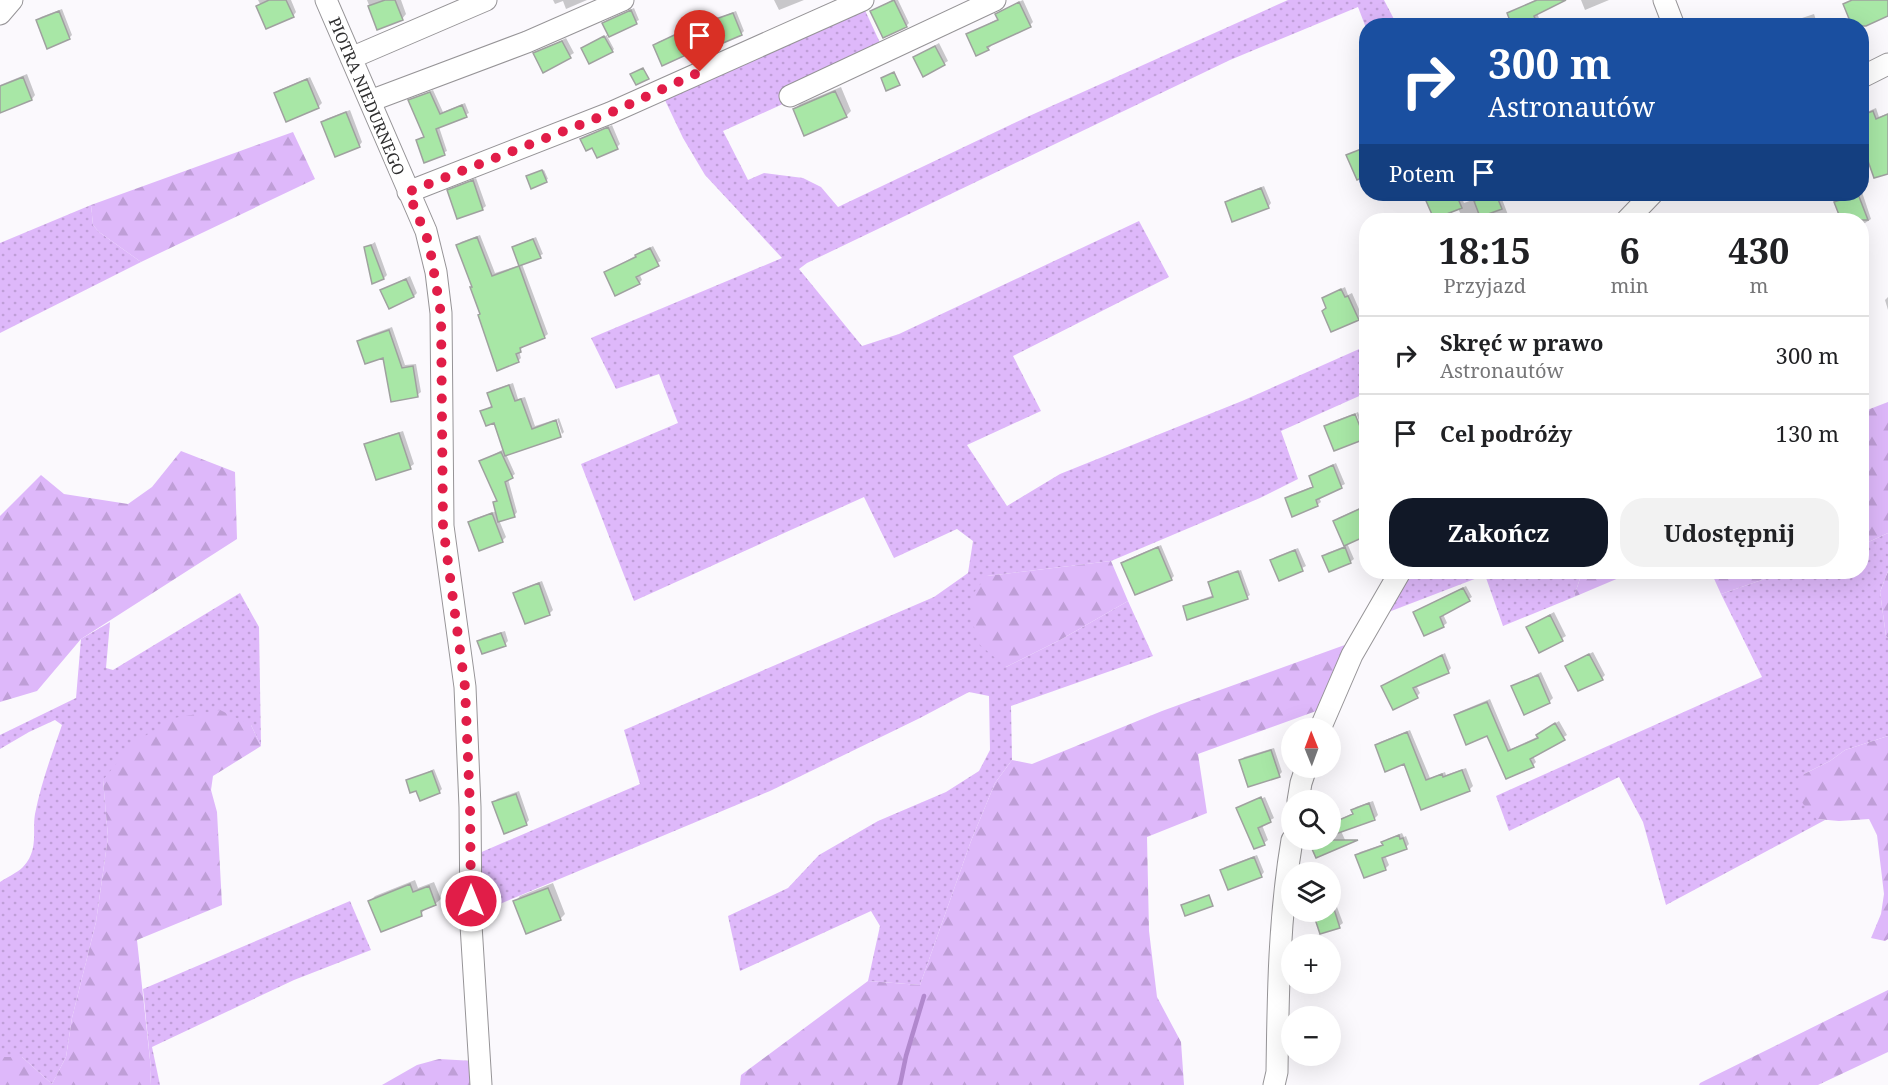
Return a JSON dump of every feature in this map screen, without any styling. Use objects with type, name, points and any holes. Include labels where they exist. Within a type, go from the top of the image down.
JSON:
[{"type":"street","points":[[0,14],[12,0]]},
{"type":"street","name":"PIOTRA NIEDURNEGO","points":[[327,0],[429,243],[441,314],[443,526],[465,687],[470,807],[471,925],[481,1085]]},
{"type":"street","points":[[351,58],[486,0]]},
{"type":"street","points":[[370,101],[527,42],[623,0]]},
{"type":"street","points":[[408,192],[610,113],[863,0]]},
{"type":"street","points":[[790,96],[995,0]]},
{"type":"street","points":[[1664,0],[1671,18]]},
{"type":"street","points":[[1869,74],[1888,64]]},
{"type":"street","points":[[1634,213],[1646,201]]},
{"type":"street","points":[[1325,718],[1352,655],[1396,579]]},
{"type":"street","points":[[1274,1085],[1277,1072],[1278,976],[1291,850]]},
{"type":"green space","points":[[1288,0],[1384,0],[1393,18],[1362,18],[1358,7],[1230,60],[807,263],[799,269],[862,346],[899,334],[1139,221],[1169,277],[1013,356],[1041,411],[967,445],[1007,506],[1060,474],[1242,401],[1359,349],[1359,396],[1281,431],[1298,479],[1260,498],[1111,561],[987,576],[1006,667],[1060,640],[1128,601],[1153,656],[1011,706],[1012,760],[995,783],[971,841],[920,985],[868,981],[880,926],[871,911],[740,971],[728,916],[788,888],[819,855],[878,821],[946,792],[979,771],[990,750],[989,696],[969,692],[770,791],[483,911],[477,854],[640,784],[624,730],[934,597],[968,573],[973,541],[957,529],[894,558],[864,497],[634,601],[581,464],[678,423],[659,374],[616,389],[591,338],[782,258],[705,175],[683,138],[663,96],[863,6],[882,47],[785,103],[723,131],[748,180],[764,173],[803,178],[821,187],[838,207],[1027,117]]},
{"type":"green space","points":[[293,132],[315,179],[141,262],[99,232],[93,225],[91,205]]},
{"type":"green space","points":[[91,205],[93,225],[99,232],[141,262],[0,333],[0,243]]},
{"type":"green space","points":[[1888,402],[1888,533],[1869,542],[1869,409]]},
{"type":"green space","points":[[181,451],[235,472],[237,539],[81,639],[37,691],[0,702],[0,516],[41,475],[64,494],[128,504],[152,487]]},
{"type":"green space","points":[[1888,533],[1888,571],[1880,592],[1888,638],[1888,736],[1845,750],[1830,761],[1804,774],[1817,819],[1825,820],[1666,905],[1643,822],[1619,777],[1509,831],[1496,796],[1762,677],[1721,594],[1765,579],[1869,579],[1869,542]]},
{"type":"green space","points":[[1111,561],[1128,601],[1060,640],[1006,667],[980,645],[971,618],[971,596],[987,576]]},
{"type":"green space","points":[[1888,571],[1888,638],[1880,592]]},
{"type":"green space","points":[[1403,579],[1475,579],[1386,613]]},
{"type":"green space","points":[[1486,579],[1580,579],[1574,597],[1503,626]]},
{"type":"green space","points":[[1580,579],[1616,579],[1574,597]]},
{"type":"green space","points":[[1714,579],[1765,579],[1721,594]]},
{"type":"green space","points":[[240,593],[259,627],[261,746],[251,725],[103,780],[108,837],[96,922],[72,1018],[66,1057],[52,1084],[22,1057],[0,1057],[0,882],[23,867],[31,854],[37,802],[62,725],[55,720],[0,749],[0,735],[76,698],[81,639],[110,622],[106,668],[113,670]]},
{"type":"green space","points":[[1353,642],[1319,710],[1297,718],[1281,718],[1281,724],[1198,754],[1207,813],[1147,837],[1149,931],[1157,997],[1181,1042],[1184,1085],[740,1085],[741,1075],[868,981],[920,985],[971,841],[995,783],[1012,760],[1032,764],[1162,711]]},
{"type":"green space","points":[[220,710],[251,725],[261,746],[213,776],[211,790],[217,812],[222,905],[137,940],[151,1069],[150,1085],[0,1085],[0,1057],[22,1057],[52,1084],[66,1057],[72,1018],[96,922],[108,837],[103,780],[132,744],[174,718]]},
{"type":"green space","points":[[1888,736],[1888,939],[1885,941],[1871,938],[1881,914],[1884,894],[1877,835],[1869,819],[1839,821],[1817,819],[1800,799],[1799,789],[1804,774],[1830,761],[1845,750]]},
{"type":"green space","points":[[350,901],[371,950],[294,980],[152,1047],[160,1085],[150,1085],[151,1069],[143,989]]},
{"type":"green space","points":[[1888,990],[1888,1052],[1818,1085],[1699,1085],[1700,1083]]},
{"type":"green space","points":[[439,1059],[474,1061],[474,1085],[382,1085],[417,1065]]},
{"type":"building","points":[[269,0],[286,0],[294,17],[266,29],[256,6]]},
{"type":"building","points":[[385,0],[395,0],[403,20],[377,30],[368,6]]},
{"type":"building","points":[[894,0],[907,27],[883,38],[870,11]]},
{"type":"building","points":[[1537,0],[1566,0],[1534,16],[1535,18],[1509,18],[1507,13]]},
{"type":"building","points":[[1852,0],[1888,0],[1888,16],[1869,25],[1869,18],[1849,18],[1843,4]]},
{"type":"building","points":[[1019,2],[1031,27],[987,47],[989,50],[976,56],[966,34],[998,20],[995,14]]},
{"type":"building","points":[[631,10],[637,24],[609,37],[602,23]]},
{"type":"building","points":[[59,11],[70,39],[47,49],[36,20]]},
{"type":"building","points":[[733,13],[742,35],[716,46],[713,40],[682,52],[684,56],[662,66],[653,45],[687,29]]},
{"type":"building","points":[[604,36],[613,52],[589,64],[581,48]]},
{"type":"building","points":[[562,41],[571,58],[543,73],[533,53]]},
{"type":"building","points":[[935,46],[945,65],[923,77],[913,57]]},
{"type":"building","points":[[643,68],[649,79],[636,85],[630,74]]},
{"type":"building","points":[[894,72],[900,85],[886,91],[881,78]]},
{"type":"building","points":[[23,77],[32,100],[0,113],[0,86]]},
{"type":"building","points":[[307,79],[319,108],[286,122],[274,93]]},
{"type":"building","points":[[835,91],[847,117],[804,136],[793,109]]},
{"type":"building","points":[[430,92],[440,114],[462,105],[467,117],[436,129],[445,155],[424,163],[416,140],[424,137],[408,100]]},
{"type":"building","points":[[1873,111],[1876,119],[1888,114],[1888,174],[1874,178],[1869,164],[1869,112]]},
{"type":"building","points":[[346,112],[360,147],[335,157],[321,122]]},
{"type":"building","points":[[608,127],[618,149],[597,158],[592,148],[586,151],[580,139]]},
{"type":"building","points":[[1359,150],[1359,179],[1357,180],[1346,155]]},
{"type":"building","points":[[542,170],[547,182],[531,189],[526,176]]},
{"type":"building","points":[[473,180],[483,210],[457,219],[447,190]]},
{"type":"building","points":[[1261,188],[1269,208],[1232,222],[1225,202]]},
{"type":"building","points":[[1426,201],[1459,201],[1462,208],[1449,213],[1431,213]]},
{"type":"building","points":[[1474,201],[1499,201],[1502,209],[1491,213],[1478,213]]},
{"type":"building","points":[[1861,201],[1865,213],[1838,213],[1834,202]]},
{"type":"building","points":[[477,237],[492,276],[519,266],[545,338],[520,348],[521,352],[516,354],[519,362],[497,371],[478,315],[480,314],[470,287],[472,287],[456,245]]},
{"type":"building","points":[[533,239],[541,258],[519,266],[512,247]]},
{"type":"building","points":[[371,245],[384,279],[372,284],[364,247]]},
{"type":"building","points":[[650,248],[659,266],[636,277],[640,284],[615,296],[604,272]]},
{"type":"building","points":[[406,279],[414,297],[389,309],[380,290]]},
{"type":"building","points":[[1341,289],[1345,297],[1348,296],[1359,320],[1331,332],[1322,311],[1326,308],[1322,298]]},
{"type":"building","points":[[389,330],[402,368],[413,366],[418,397],[391,402],[383,358],[365,364],[357,341]]},
{"type":"building","points":[[509,385],[515,401],[521,399],[532,429],[556,420],[561,437],[505,456],[494,423],[486,426],[480,411],[492,407],[487,393]]},
{"type":"building","points":[[1355,414],[1359,424],[1359,441],[1334,451],[1324,426]]},
{"type":"building","points":[[399,433],[411,469],[376,480],[364,444]]},
{"type":"building","points":[[501,452],[513,478],[505,482],[515,517],[498,522],[493,502],[497,501],[479,461]]},
{"type":"building","points":[[1333,465],[1342,488],[1316,500],[1318,506],[1292,517],[1285,498],[1313,487],[1309,476]]},
{"type":"building","points":[[1359,509],[1359,539],[1344,546],[1333,521]]},
{"type":"building","points":[[492,513],[503,542],[479,551],[468,522]]},
{"type":"building","points":[[1158,547],[1172,580],[1135,595],[1121,563]]},
{"type":"building","points":[[1345,547],[1351,563],[1329,572],[1322,556]]},
{"type":"building","points":[[1295,550],[1303,571],[1279,581],[1270,560]]},
{"type":"building","points":[[1238,571],[1248,599],[1187,620],[1183,606],[1213,597],[1208,582]]},
{"type":"building","points":[[539,583],[550,615],[525,624],[513,593]]},
{"type":"building","points":[[1463,588],[1470,601],[1440,617],[1444,627],[1424,636],[1413,612]]},
{"type":"building","points":[[1550,615],[1563,641],[1539,653],[1526,627]]},
{"type":"building","points":[[501,633],[506,646],[482,654],[477,641]]},
{"type":"building","points":[[1589,654],[1603,680],[1578,691],[1565,666]]},
{"type":"building","points":[[1442,655],[1449,673],[1413,688],[1418,698],[1393,710],[1381,686]]},
{"type":"building","points":[[1538,675],[1550,703],[1524,715],[1511,686]]},
{"type":"building","points":[[1487,702],[1508,751],[1538,738],[1536,735],[1555,723],[1565,740],[1530,759],[1534,767],[1506,779],[1487,736],[1466,745],[1454,715]]},
{"type":"building","points":[[1407,732],[1426,780],[1462,770],[1470,791],[1421,810],[1404,764],[1385,772],[1375,745]]},
{"type":"building","points":[[1271,750],[1280,777],[1248,787],[1239,760]]},
{"type":"building","points":[[432,771],[440,793],[420,801],[416,791],[410,793],[406,780]]},
{"type":"building","points":[[516,794],[527,825],[504,834],[492,802]]},
{"type":"building","points":[[1261,797],[1271,822],[1258,828],[1265,845],[1254,849],[1236,808]]},
{"type":"building","points":[[1369,803],[1375,820],[1341,832],[1341,819],[1353,814],[1351,810]]},
{"type":"building","points":[[1399,835],[1400,839],[1403,838],[1407,849],[1382,858],[1386,870],[1364,878],[1355,855],[1383,845],[1381,842]]},
{"type":"building","points":[[1341,840],[1358,840],[1341,847]]},
{"type":"building","points":[[1312,850],[1335,850],[1316,858]]},
{"type":"building","points":[[1254,857],[1262,877],[1228,890],[1220,870]]},
{"type":"building","points":[[410,884],[413,892],[429,886],[436,905],[421,911],[422,916],[381,932],[368,901]]},
{"type":"building","points":[[548,888],[561,920],[526,934],[513,901]]},
{"type":"building","points":[[1209,895],[1213,906],[1185,916],[1181,905]]},
{"type":"building","points":[[1316,922],[1338,922],[1340,928],[1320,934]]},
{"type":"waterway","points":[[900,1085],[924,996]]},
{"type":"route","points":[[471,901],[465,687],[443,526],[441,314],[426,231],[408,192],[610,113],[700,72]]}]
